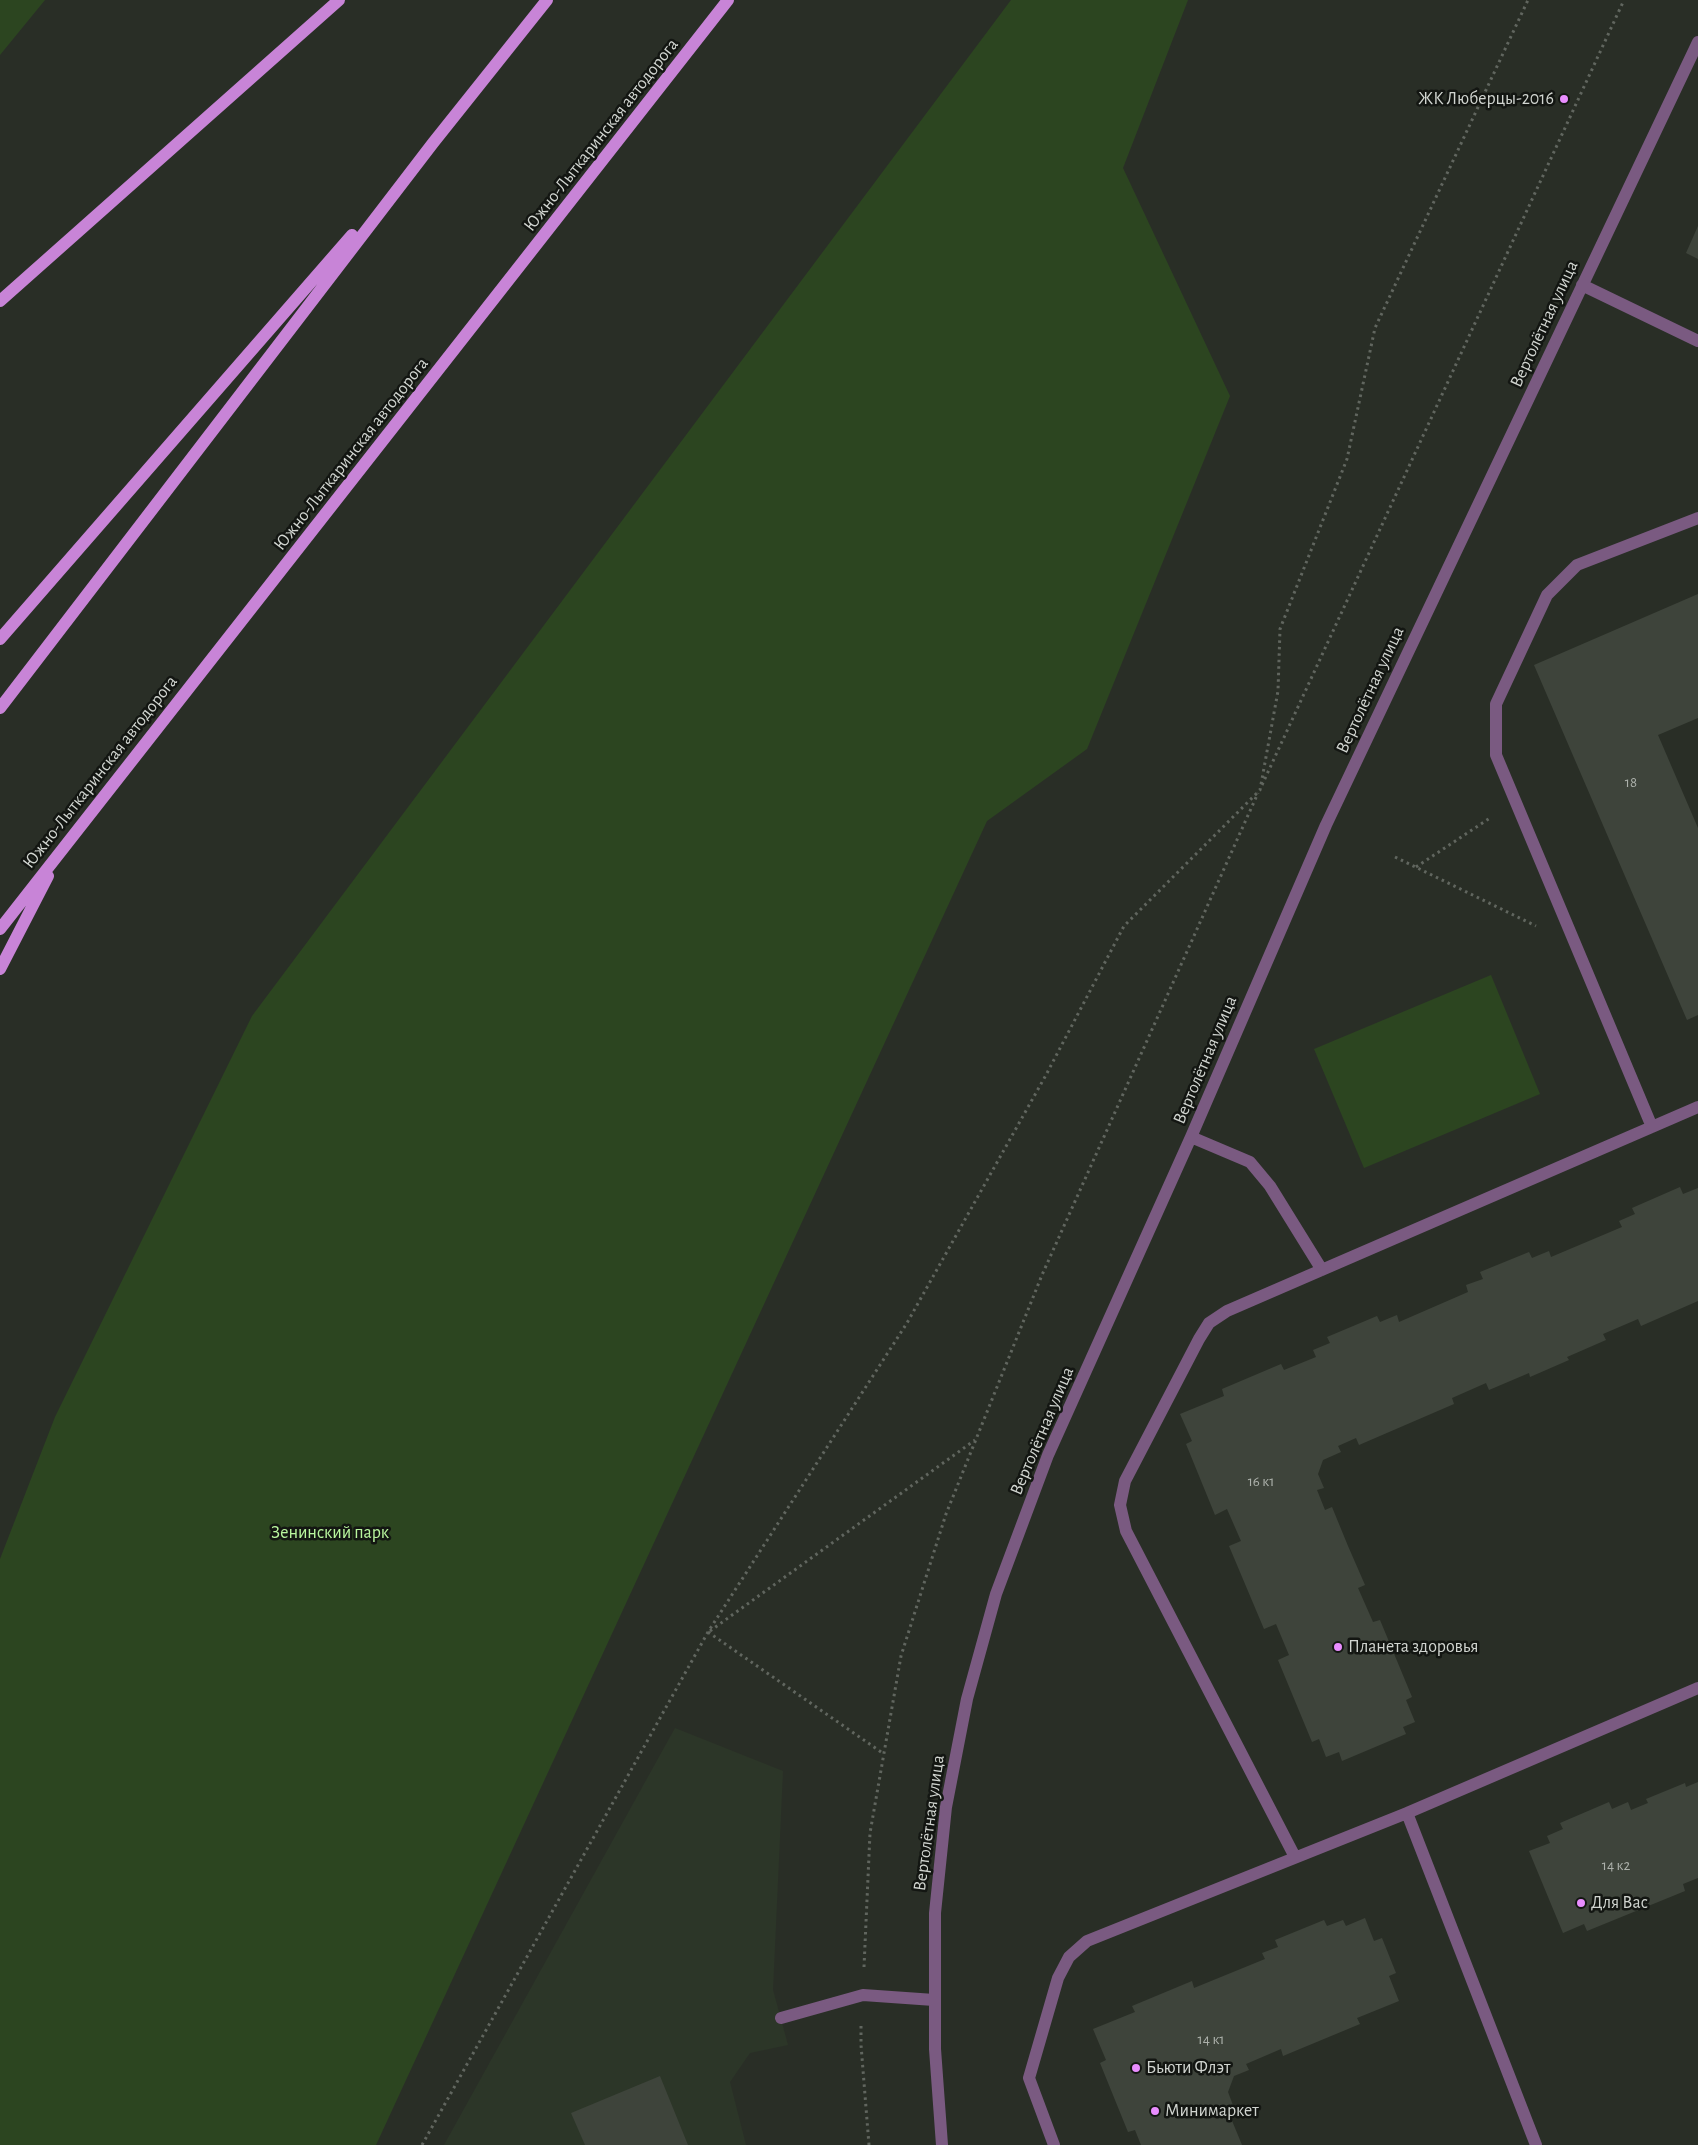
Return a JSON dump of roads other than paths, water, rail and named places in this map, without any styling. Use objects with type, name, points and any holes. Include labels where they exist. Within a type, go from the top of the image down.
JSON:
[{"type":"main road","points":[[0,301],[339,0]]},
{"type":"main road","points":[[0,708],[433,143],[547,0]]},
{"type":"main road","name":"Южно-Лыткаринская автодорога","points":[[0,929],[728,0]]},
{"type":"main road","points":[[0,639],[433,143]]},
{"type":"main road","points":[[0,969],[63,848]]},
{"type":"street","name":"Вертолётная улица","points":[[942,2145],[935,2049],[935,1913],[946,1807],[967,1699],[996,1594],[1048,1455],[1191,1137],[1345,784],[1698,42]]},
{"type":"street","points":[[1582,285],[1698,340]]},
{"type":"street","points":[[1652,1127],[1496,756],[1496,704],[1548,596],[1577,565],[1698,518]]},
{"type":"street","points":[[1295,1857],[1126,1531],[1120,1505],[1125,1481],[1209,1323],[1227,1311],[1698,1107]]},
{"type":"street","points":[[1191,1137],[1250,1162],[1270,1186],[1322,1270]]},
{"type":"street","points":[[1054,2145],[1029,2078],[1058,1978],[1069,1957],[1087,1941],[1407,1812],[1698,1688]]},
{"type":"street","points":[[1407,1812],[1536,2145]]},
{"type":"street","points":[[781,2018],[863,1995],[934,2000]]},
{"type":"place","name":"ЖК Люберцы-2016","points":[[1564,99]]},
{"type":"place","name":"Планета здоровья","points":[[1338,1647]]},
{"type":"place","name":"Для Вас","points":[[1581,1903]]},
{"type":"place","name":"Бьюти Флэт","points":[[1136,2068]]},
{"type":"place","name":"Минимаркет","points":[[1155,2111]]},
{"type":"park label","name":"Зенинский парк","points":[[330,1533]]}]
